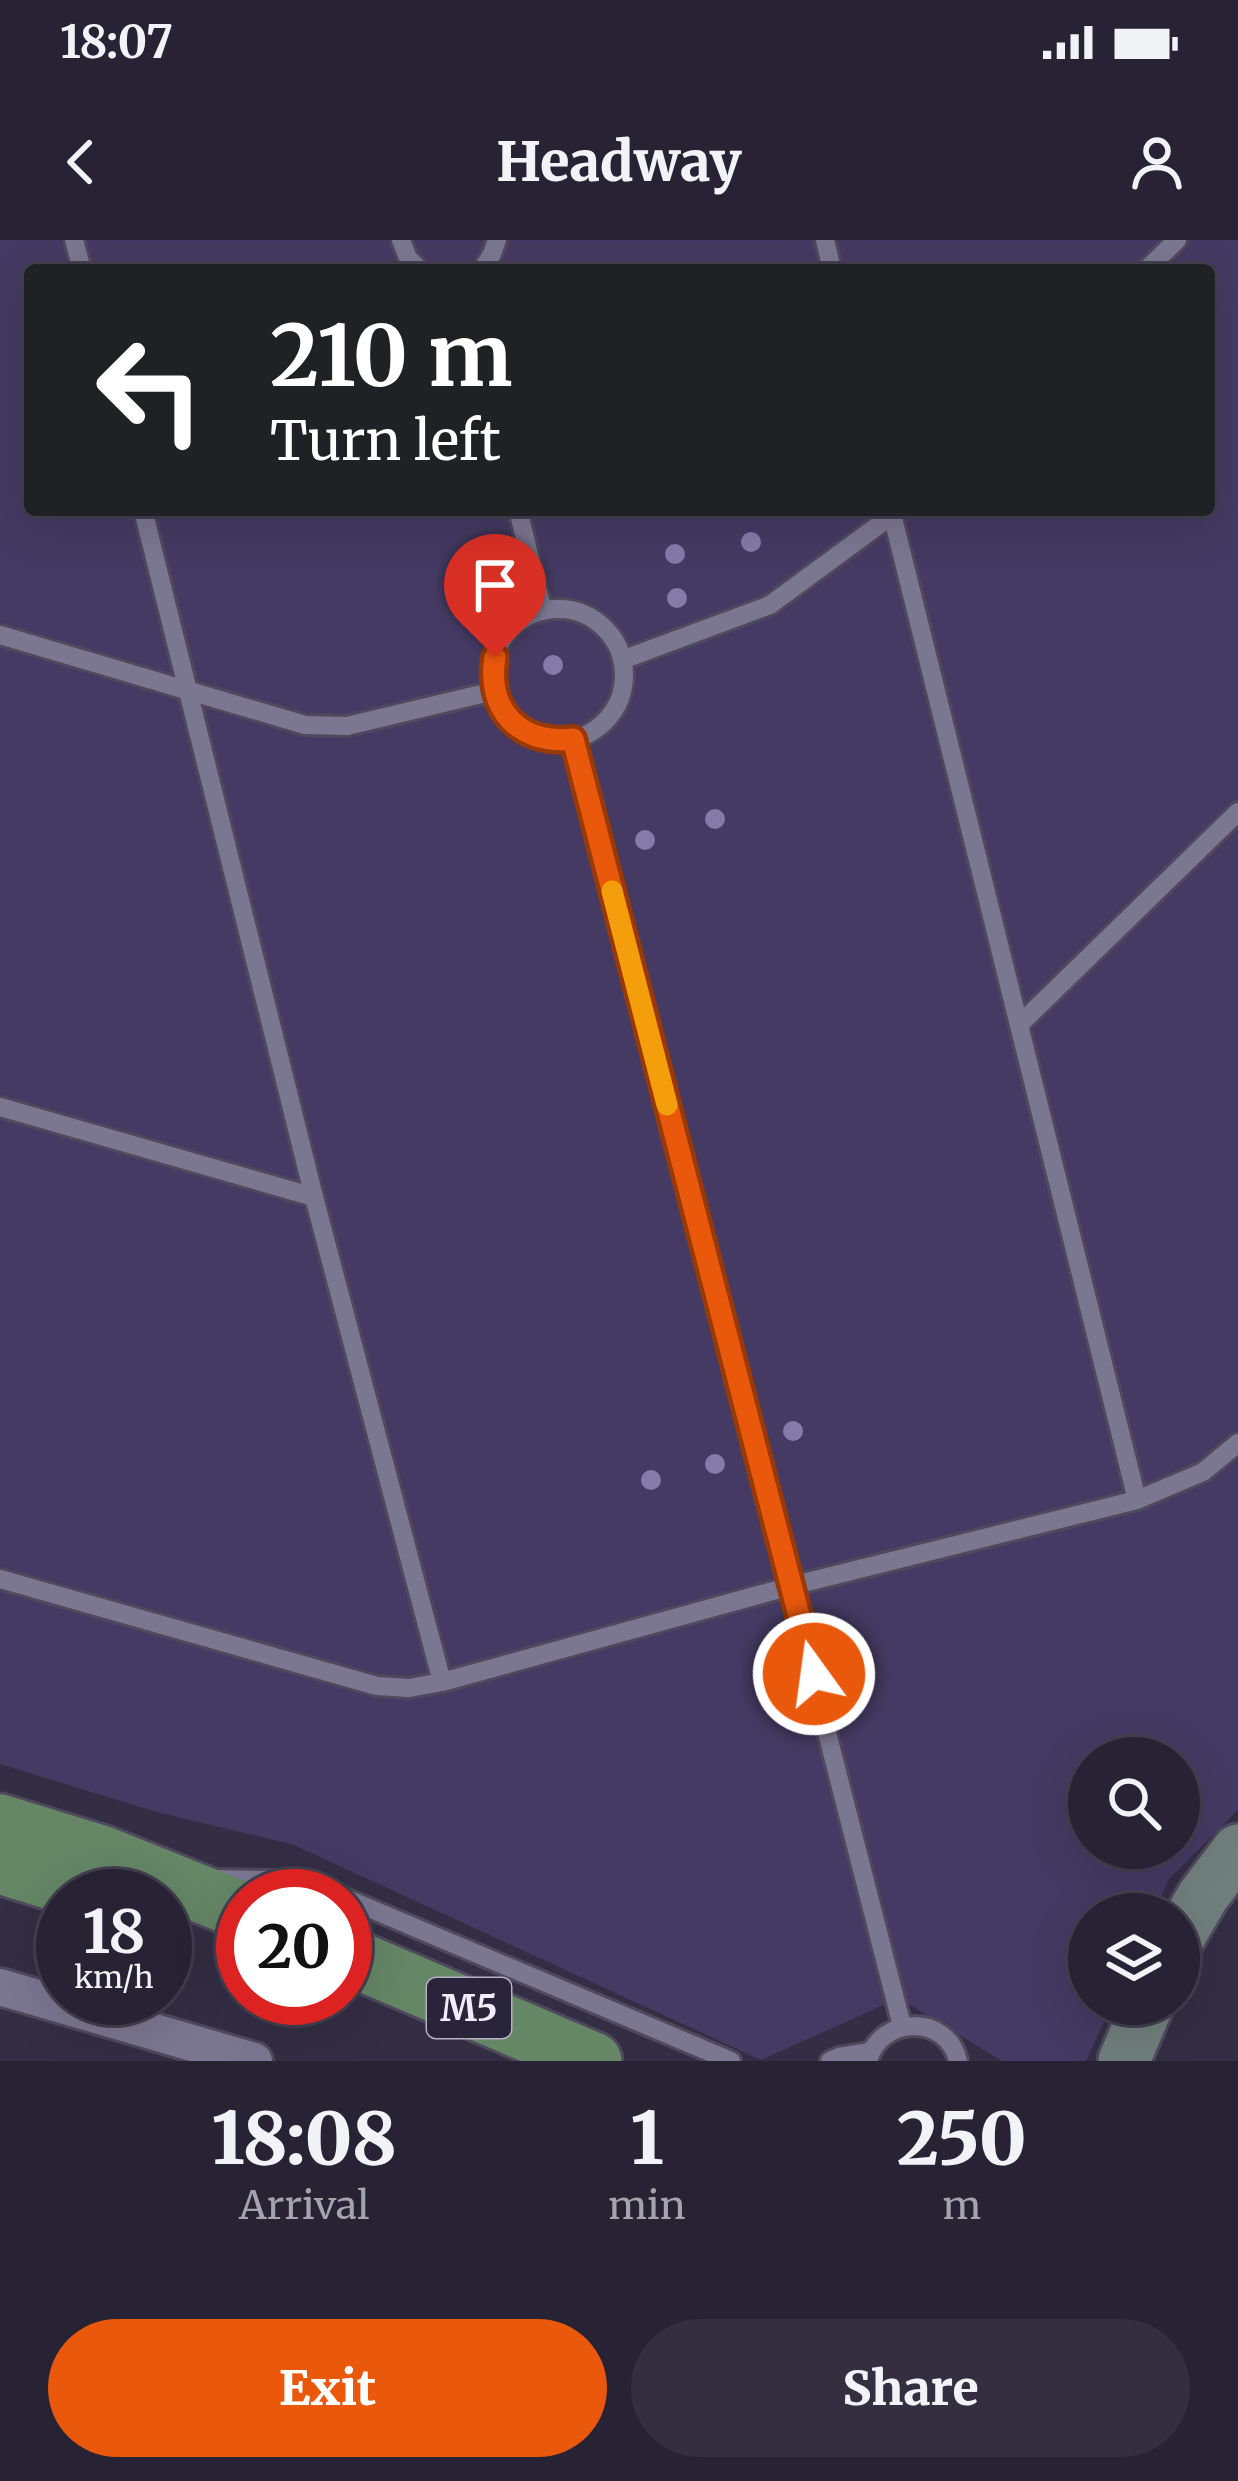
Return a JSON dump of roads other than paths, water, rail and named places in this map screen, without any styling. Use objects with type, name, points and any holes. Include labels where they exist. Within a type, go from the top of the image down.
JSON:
[{"type":"main road","points":[[0,1823],[101,1855],[123,1869]]},
{"type":"main road","points":[[0,1865],[36,1876]]},
{"type":"main road","name":"M5","points":[[372,1967],[593,2061]]},
{"type":"main road","name":"M5","points":[[372,1996],[519,2061]]},
{"type":"street","points":[[1200,1901],[1238,1850]]},
{"type":"street","points":[[0,1988],[254,2061]]},
{"type":"street","points":[[1124,2061],[1139,2025]]},
{"type":"lane","points":[[1152,264],[1177,240]]},
{"type":"lane","points":[[144,516],[314,1197],[442,1682]]},
{"type":"lane","points":[[519,516],[543,611]]},
{"type":"lane","points":[[622,659],[770,605],[889,516]]},
{"type":"lane","points":[[895,516],[1137,1500]]},
{"type":"lane","points":[[560,609],[593,619],[606,630],[622,659],[622,694],[614,710],[590,733],[573,739],[556,741],[524,731],[510,721],[494,691],[492,674],[502,641],[527,617],[543,611],[560,609]]},
{"type":"lane","points":[[0,635],[305,725],[347,726],[494,691]]},
{"type":"lane","points":[[573,739],[902,2026]]},
{"type":"lane","points":[[1019,1024],[1238,812]]},
{"type":"lane","points":[[0,1107],[314,1197]]},
{"type":"lane","points":[[0,1579],[377,1686],[409,1688],[1137,1500],[1203,1472],[1238,1443]]},
{"type":"lane","points":[[372,1910],[731,2061]]},
{"type":"lane","points":[[830,2061],[869,2056],[883,2035],[902,2026],[923,2026],[978,2061]]},
{"type":"lane","points":[[943,2035],[958,2061]]}]
